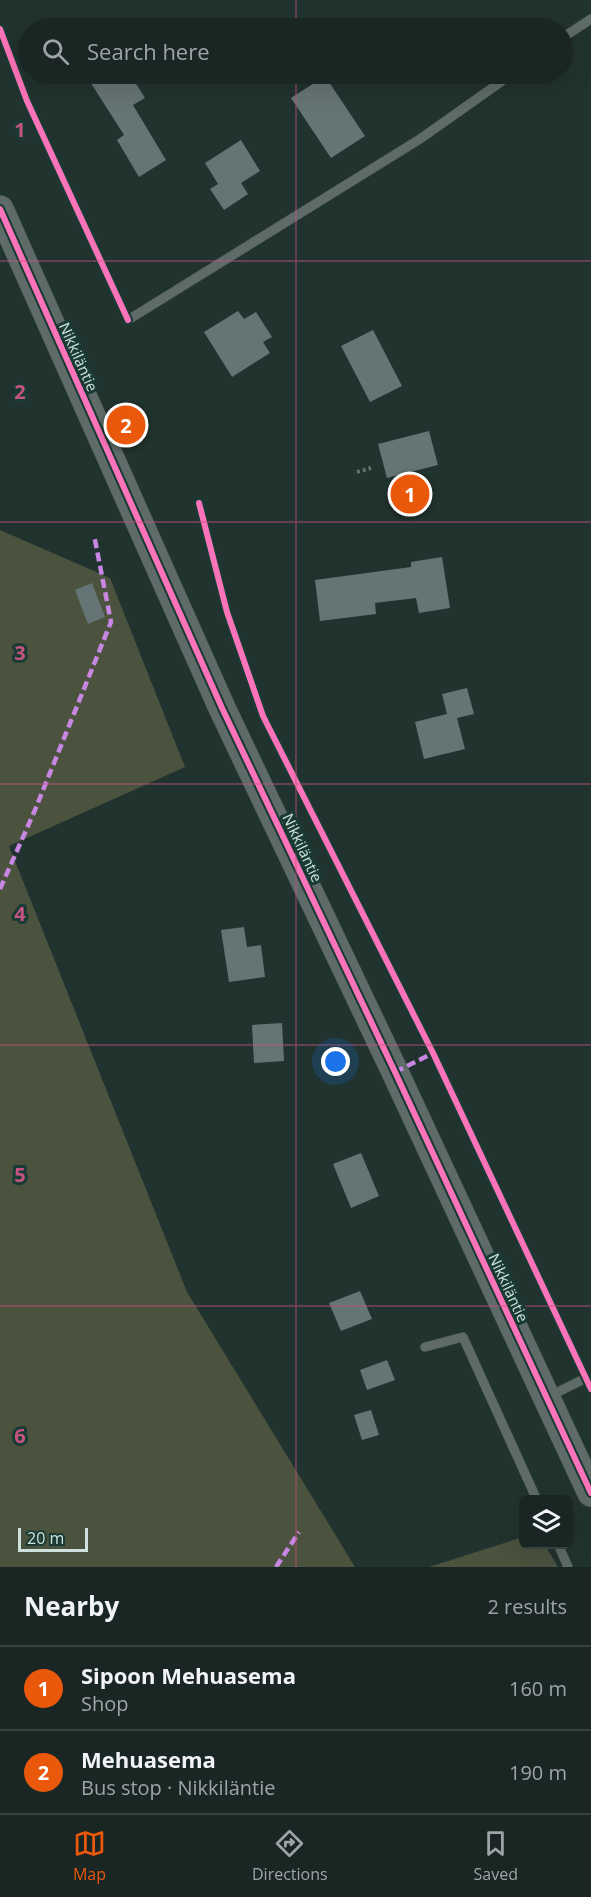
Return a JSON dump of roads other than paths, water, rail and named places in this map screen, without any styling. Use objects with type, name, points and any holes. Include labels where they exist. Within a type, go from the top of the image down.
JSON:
[{"type":"street","name":"Nikkiläntie","points":[[0,209],[222,708],[591,1493]]},
{"type":"lane","points":[[573,31],[591,19]]},
{"type":"lane","points":[[128,320],[420,139],[498,84]]},
{"type":"lane","points":[[425,1347],[463,1337],[535,1495]]},
{"type":"lane","points":[[546,1398],[586,1378]]},
{"type":"lane","points":[[560,1549],[568,1567]]},
{"type":"place","name":"Mehuasema","points":[[126,425]]},
{"type":"place","name":"Sipoon Mehuasema","points":[[410,494]]}]
